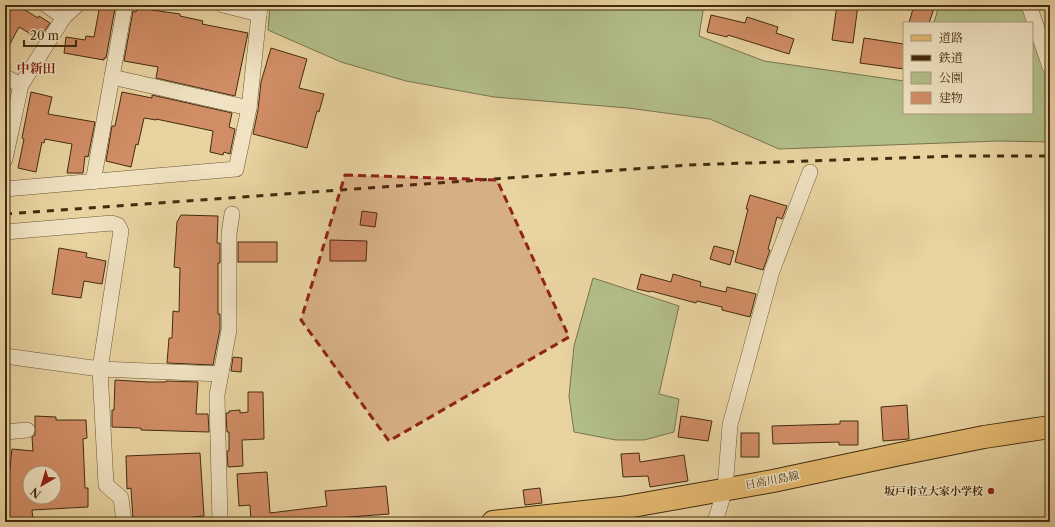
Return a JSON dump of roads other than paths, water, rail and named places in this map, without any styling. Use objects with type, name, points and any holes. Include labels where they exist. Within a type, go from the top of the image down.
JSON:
[{"type":"main road","name":"日高川島線","points":[[493,522],[621,508],[773,481],[984,437],[1050,427]]},
{"type":"street","points":[[46,5],[64,17]]},
{"type":"street","points":[[5,155],[21,85],[64,17],[77,5]]},
{"type":"street","points":[[93,182],[125,5]]},
{"type":"street","points":[[5,189],[236,169],[249,108],[259,9],[223,5]]},
{"type":"street","points":[[1029,5],[1050,67]]},
{"type":"street","points":[[5,77],[21,85]]},
{"type":"street","points":[[112,77],[249,108]]},
{"type":"street","points":[[715,522],[726,489],[730,425],[772,271],[810,172]]},
{"type":"street","points":[[220,522],[217,395],[229,330],[229,234],[232,214]]},
{"type":"street","points":[[5,232],[112,223],[118,225],[121,231],[100,369],[106,485],[121,498],[124,522]]},
{"type":"street","points":[[5,356],[100,369],[221,374]]},
{"type":"street","points":[[5,432],[26,430]]},
{"type":"railway","points":[[5,214],[689,165],[957,156],[1050,156]]},
{"type":"place","name":"坂戸市立大家小学校","points":[[991,491]]},
{"type":"district","name":"中新田","points":[[36,68]]}]
